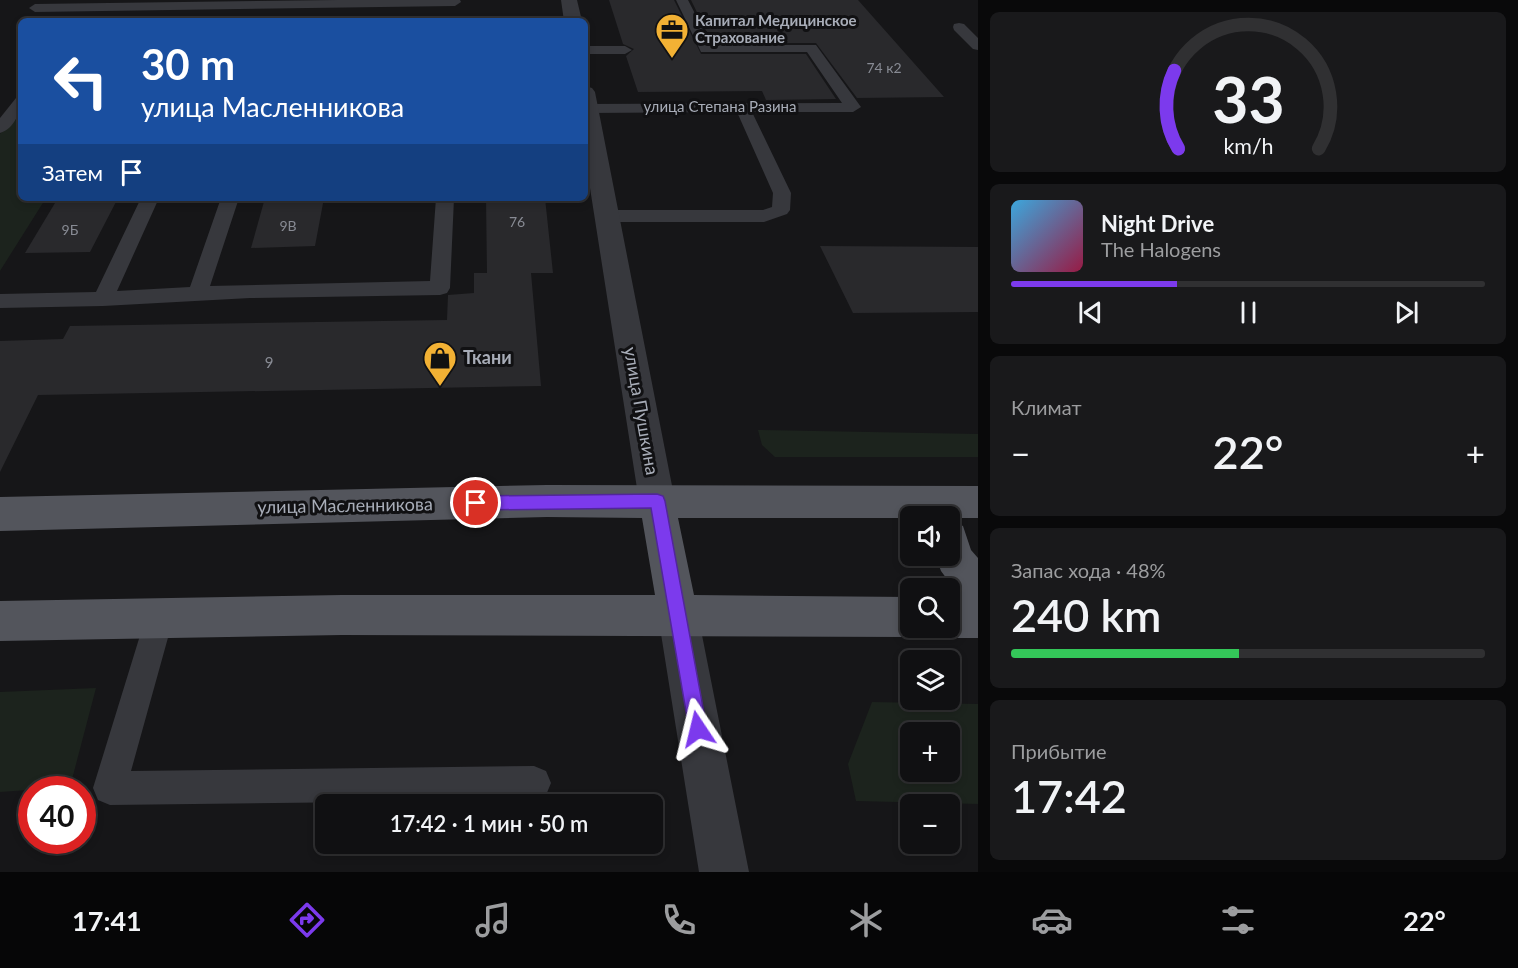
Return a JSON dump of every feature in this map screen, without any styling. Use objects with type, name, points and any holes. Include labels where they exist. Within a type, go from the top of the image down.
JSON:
[{"type":"main road","name":"улица Масленникова","points":[[0,514],[548,501],[657,501],[962,510]]},
{"type":"main road","name":"улица Пушкина","points":[[657,501],[678,615]]},
{"type":"main road","points":[[960,566],[978,589]]},
{"type":"main road","points":[[0,621],[160,616],[556,613],[900,617]]},
{"type":"main road","points":[[960,618],[978,618]]},
{"type":"street","points":[[569,0],[572,18]]},
{"type":"street","name":"улица Пушкина","points":[[588,112],[657,501]]},
{"type":"street","name":"улица Пушкина","points":[[678,615],[724,872]]},
{"type":"lane","name":"улица Степана Разина","points":[[588,100],[742,107],[853,107],[811,48],[700,49],[682,0]]},
{"type":"lane","points":[[35,8],[455,4]]},
{"type":"lane","points":[[959,27],[978,46]]},
{"type":"lane","points":[[588,50],[625,50]]},
{"type":"lane","points":[[0,128],[18,106]]},
{"type":"lane","points":[[606,216],[764,216],[781,210],[782,193],[742,107]]},
{"type":"lane","points":[[103,299],[149,201]]},
{"type":"lane","points":[[198,293],[229,201]]},
{"type":"lane","points":[[0,301],[103,299],[198,293],[440,288],[445,201]]},
{"type":"lane","points":[[160,616],[110,788],[534,783]]},
{"type":"shaded area","points":[[18,111],[18,201],[44,201],[0,271],[0,134]]},
{"type":"shaded area","points":[[758,430],[978,434],[978,457],[775,457],[762,445]]},
{"type":"shaded area","points":[[96,688],[73,776],[18,776],[18,791],[0,792],[0,692]]},
{"type":"shaded area","points":[[872,702],[900,703],[900,710],[960,710],[960,704],[978,704],[978,804],[960,804],[960,794],[900,794],[900,802],[856,801],[848,764]]},
{"type":"building","points":[[609,0],[674,0],[701,54],[806,54],[836,99],[766,100],[762,91],[638,92],[626,56],[634,49],[623,44]]},
{"type":"building","points":[[691,0],[858,0],[944,97],[857,98],[816,43],[712,43]]},
{"type":"building","points":[[56,201],[116,201],[90,252],[25,253]]},
{"type":"building","points":[[264,201],[323,201],[315,246],[251,248]]},
{"type":"building","points":[[486,201],[545,201],[553,273],[531,273],[541,386],[38,395],[0,472],[0,341],[63,339],[70,326],[447,320],[448,295],[474,293],[474,273],[487,273]]},
{"type":"building","points":[[820,246],[978,247],[978,312],[853,313]]},
{"type":"place","name":"Капитал Медицинское Страхование","points":[[672,59]]},
{"type":"place","name":"Ткани","points":[[440,387]]},
{"type":"route","points":[[476,503],[657,501],[698,729]]}]
